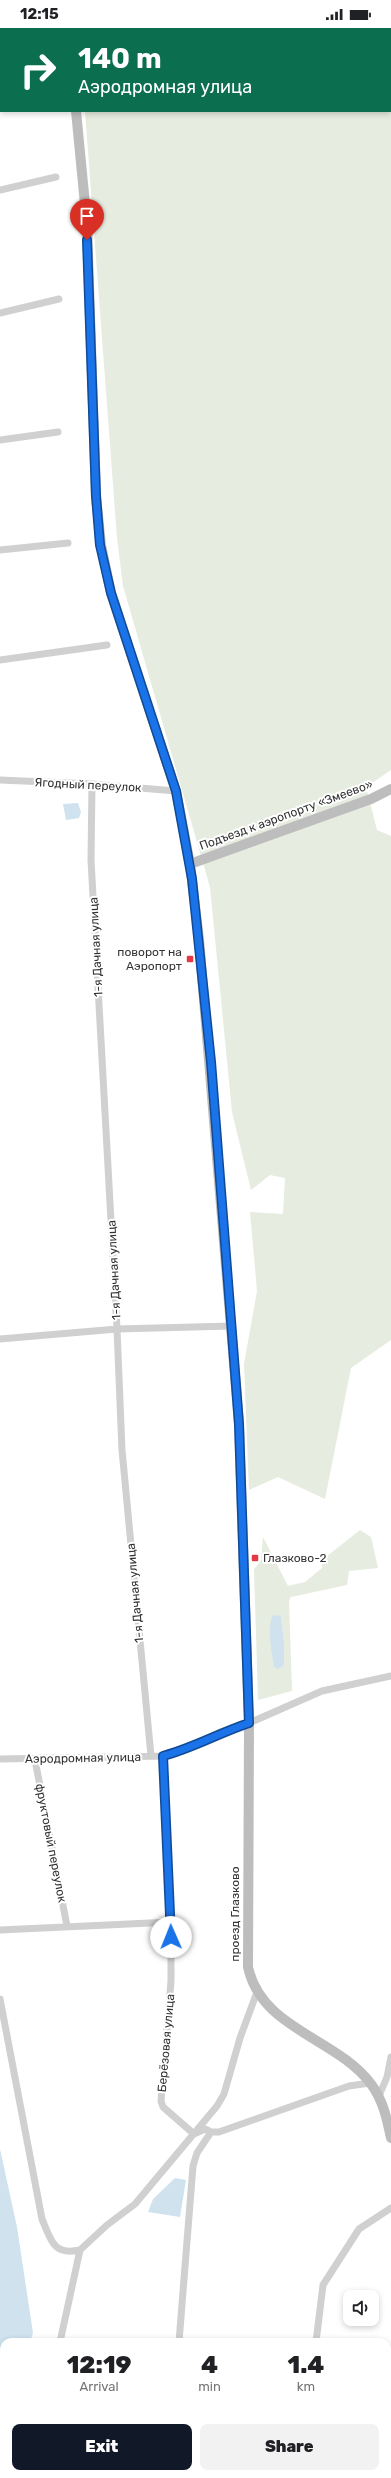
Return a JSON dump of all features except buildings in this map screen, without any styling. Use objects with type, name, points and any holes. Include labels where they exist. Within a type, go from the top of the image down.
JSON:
[{"type":"main road","name":"проезд Глазково","points":[[76,112],[86,225],[96,496],[100,545],[114,605],[176,791],[190,864],[211,1062],[239,1424],[249,1723],[247,1951],[249,1971],[257,1992],[276,2014],[351,2063],[370,2082],[379,2096],[386,2115],[391,2138]]},
{"type":"main road","name":"Подъезд к аэропорту «Змеево»","points":[[190,864],[371,799],[391,789]]},
{"type":"street","points":[[0,190],[56,177]]},
{"type":"street","points":[[0,313],[59,299]]},
{"type":"street","points":[[0,440],[58,432]]},
{"type":"street","points":[[0,550],[68,543]]},
{"type":"street","points":[[0,660],[107,645]]},
{"type":"street","name":"Ягодный переулок","points":[[0,780],[92,784],[176,791]]},
{"type":"street","name":"1-я Дачная улица","points":[[92,784],[91,860],[117,1328],[122,1450],[150,1756]]},
{"type":"street","points":[[0,1339],[117,1328],[232,1326]]},
{"type":"street","name":"Аэродромная улица","points":[[0,1759],[35,1760],[163,1756],[185,1750],[220,1732],[249,1723],[322,1691],[391,1676]]},
{"type":"street","points":[[0,1930],[171,1922],[163,1756]]},
{"type":"street","name":"фруктовый переулок","points":[[35,1760],[67,1926]]},
{"type":"street","name":"Берёзовая улица","points":[[171,1922],[172,1981],[161,2102],[163,2107],[194,2134]]},
{"type":"street","points":[[0,2000],[42,2219],[52,2244],[59,2249],[70,2252],[80,2250],[107,2225],[135,2204],[194,2134],[224,2094],[240,2038],[257,1992]]},
{"type":"street","points":[[379,2096],[387,2078],[391,2057]]},
{"type":"street","points":[[194,2134],[205,2129],[211,2132],[219,2132],[349,2086],[370,2082]]},
{"type":"street","points":[[179,2338],[193,2166],[197,2153],[211,2132]]},
{"type":"street","points":[[316,2338],[323,2286],[359,2229],[391,2208]]},
{"type":"street","points":[[61,2338],[80,2250]]},
{"type":"shaded area","points":[[85,112],[391,112],[391,770],[366,787],[377,830],[391,836],[391,1340],[351,1368],[325,1499],[278,1477],[249,1490],[244,1364],[257,1291],[250,1212],[283,1214],[285,1178],[270,1175],[251,1190],[232,1112],[210,887],[123,586],[117,538]]},
{"type":"shaded area","points":[[360,1530],[371,1537],[378,1568],[349,1571],[347,1585],[291,1597],[289,1601],[292,1691],[258,1700],[254,1569],[261,1561],[263,1537],[288,1586],[305,1582],[322,1568],[322,1560]],"holes":[[[281,1616],[284,1642],[274,1667],[271,1620]]]},
{"type":"water","points":[[78,803],[81,812],[79,818],[66,820],[63,804]]},
{"type":"water","points":[[273,1615],[281,1616],[284,1642],[284,1665],[278,1669],[274,1667],[270,1640],[270,1626]]},
{"type":"water","points":[[0,2149],[17,2227],[33,2333],[31,2338],[0,2338]]},
{"type":"water","points":[[175,2178],[186,2180],[180,2217],[148,2212],[153,2199]]},
{"type":"place","name":"поворот на Аэропорт","points":[[190,959]]},
{"type":"place","name":"Глазково-2","points":[[255,1558]]},
{"type":"route","points":[[87,240],[96,508],[100,545],[114,605],[176,791],[190,864],[211,1062],[239,1424],[246,1597],[249,1723],[220,1732],[185,1750],[163,1756],[171,1937]]}]
